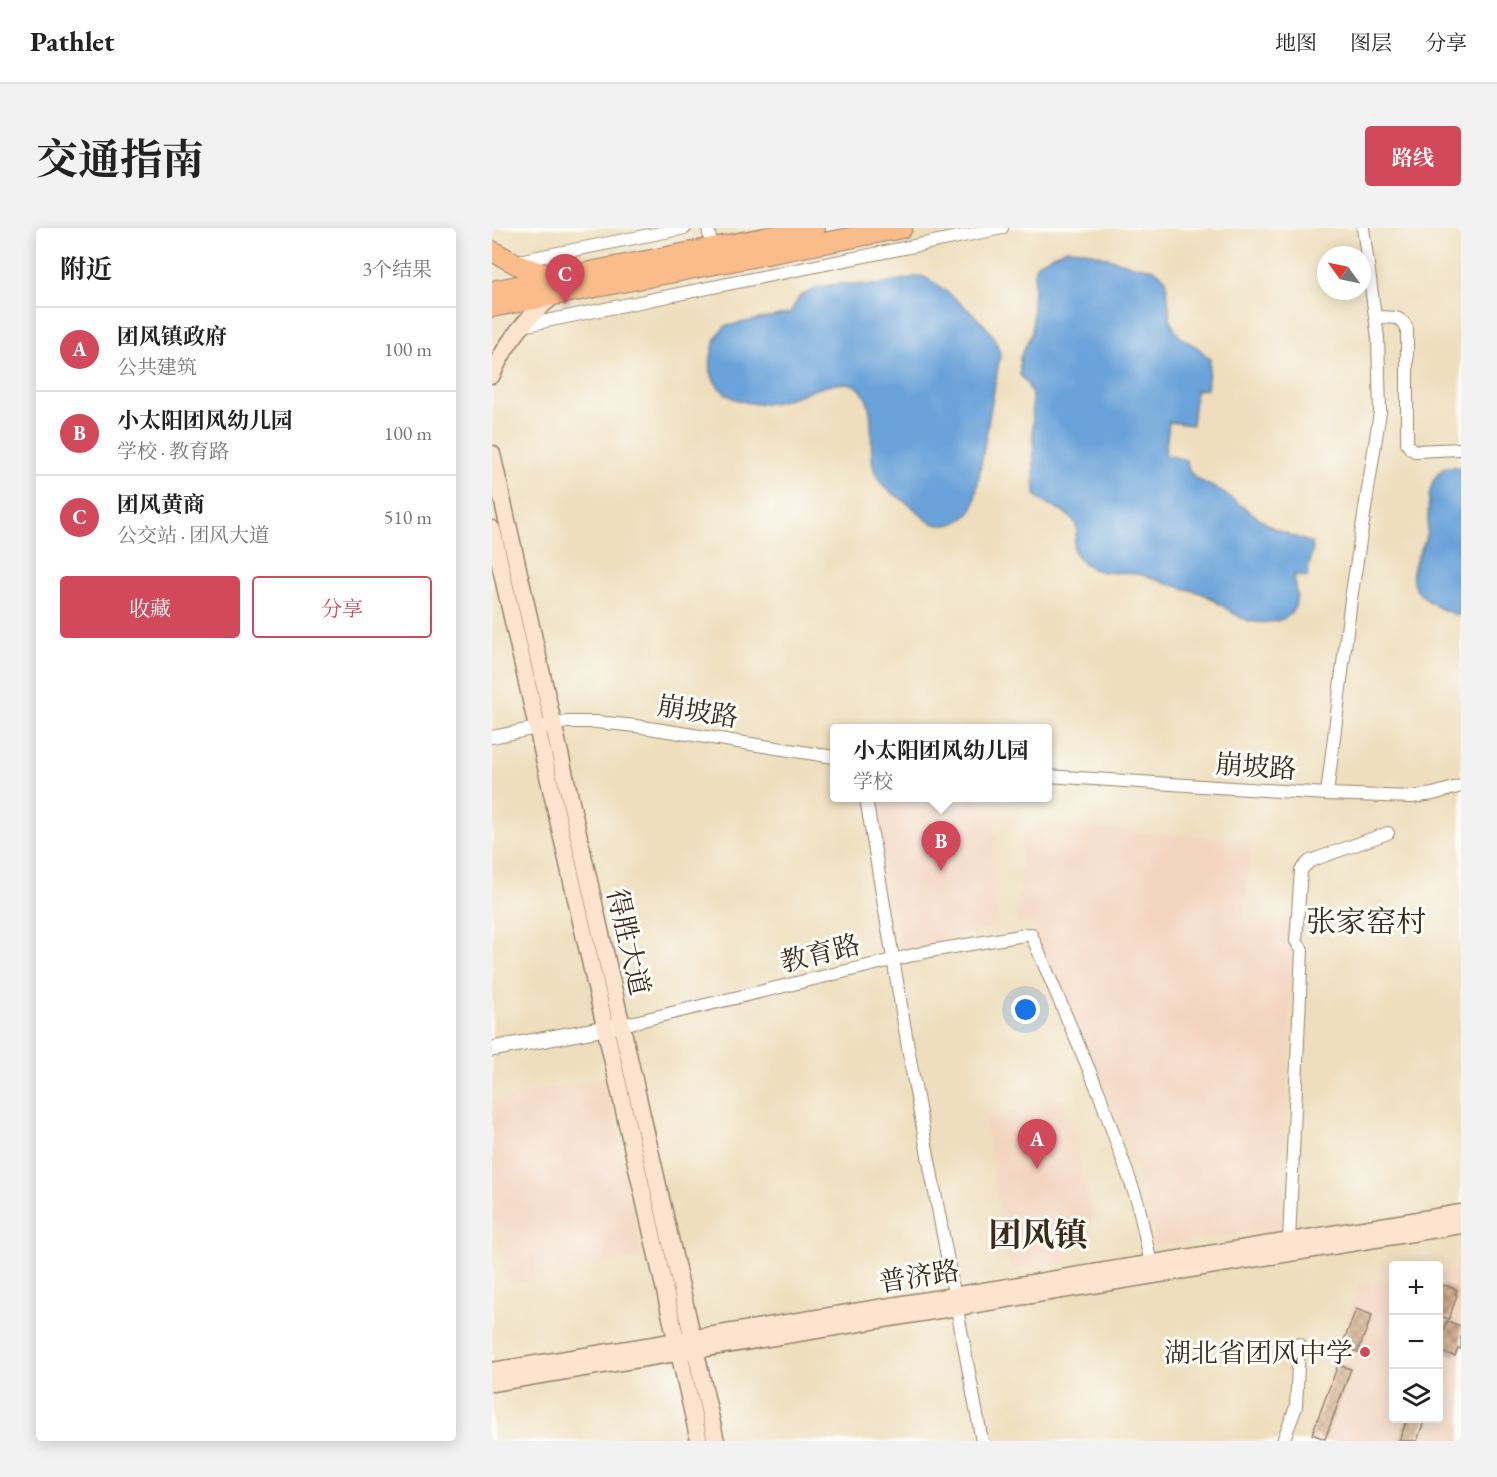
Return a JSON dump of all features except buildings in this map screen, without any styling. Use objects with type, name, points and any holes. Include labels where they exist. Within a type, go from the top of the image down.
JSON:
[{"type":"main road","points":[[492,307],[556,286],[712,248],[815,228]]},
{"type":"main road","points":[[492,291],[556,286],[902,228]]},
{"type":"main road","points":[[492,251],[556,286]]},
{"type":"main road","points":[[492,375],[503,351],[520,326],[556,286]]},
{"type":"main road","name":"得胜大道","points":[[492,454],[545,726],[686,1346],[716,1441]]},
{"type":"main road","name":"得胜大道","points":[[492,529],[545,726]]},
{"type":"main road","name":"普济路","points":[[955,1302],[1151,1263],[1461,1213]]},
{"type":"main road","name":"普济路","points":[[492,1383],[686,1346],[955,1302],[1461,1226]]},
{"type":"main road","name":"得胜大道","points":[[686,1346],[699,1441]]},
{"type":"main road","name":"普济路","points":[[492,1371],[686,1346]]},
{"type":"street","points":[[513,262],[685,228]]},
{"type":"street","points":[[708,228],[712,248]]},
{"type":"street","points":[[520,326],[1002,228]]},
{"type":"street","points":[[1327,794],[1351,599],[1380,412],[1378,338],[1363,228]]},
{"type":"street","points":[[1375,317],[1399,318],[1405,322],[1407,329],[1407,443],[1410,448],[1415,451],[1461,449]]},
{"type":"street","name":"崩坡路","points":[[492,737],[567,722],[596,722],[636,726],[830,757]]},
{"type":"street","name":"崩坡路","points":[[1052,776],[1327,794],[1412,797],[1461,786]]},
{"type":"street","points":[[867,802],[893,960],[982,1441]]},
{"type":"street","points":[[1288,1241],[1302,950],[1296,941],[1301,870],[1310,861],[1388,832]]},
{"type":"street","name":"教育路","points":[[614,1027],[930,951],[1031,934],[1103,1104],[1138,1203],[1151,1263]]},
{"type":"street","points":[[492,1049],[614,1027]]},
{"type":"street","points":[[1283,1441],[1296,1407],[1299,1344]]},
{"type":"shaded area","points":[[877,802],[993,802],[998,927],[900,949],[876,814]]},
{"type":"shaded area","points":[[1024,822],[1251,841],[1244,922],[1294,928],[1280,1228],[1156,1246],[1142,1185],[1096,1064],[1036,937],[1035,923],[1017,924]]},
{"type":"shaded area","points":[[605,1078],[641,1257],[507,1284],[492,1207],[492,1101]]},
{"type":"shaded area","points":[[1064,1099],[1093,1220],[1062,1228],[1068,1261],[1010,1270],[984,1119]]},
{"type":"shaded area","name":"湖北省团风中学","points":[[1461,1268],[1461,1441],[1306,1441],[1359,1285],[1389,1280],[1389,1423],[1443,1423],[1443,1271]]},
{"type":"water","points":[[1066,249],[1082,250],[1131,265],[1154,269],[1166,279],[1170,318],[1174,329],[1180,337],[1210,359],[1207,389],[1196,390],[1192,425],[1169,422],[1165,455],[1186,460],[1190,472],[1197,479],[1222,492],[1273,528],[1311,543],[1313,547],[1307,577],[1294,575],[1297,599],[1288,616],[1274,622],[1257,622],[1237,615],[1213,599],[1199,593],[1138,574],[1094,569],[1075,554],[1074,543],[1077,529],[1072,518],[1039,499],[1035,494],[1032,395],[1020,375],[1020,358],[1032,332],[1035,267],[1039,262]]},
{"type":"water","points":[[920,276],[946,291],[978,319],[993,335],[1000,355],[974,505],[963,519],[946,525],[935,524],[927,520],[880,482],[873,467],[871,416],[868,404],[864,394],[856,386],[848,383],[839,384],[772,403],[753,403],[740,401],[724,393],[718,387],[711,372],[714,345],[718,335],[726,326],[790,313],[800,296],[819,287],[839,284],[877,285]]},
{"type":"water","points":[[1446,467],[1461,467],[1460,615],[1447,611],[1425,598],[1415,587],[1413,581],[1415,564],[1428,527],[1430,490],[1433,481]]},
{"type":"place","name":"团风黄商","points":[[565,304]]},
{"type":"place","name":"小太阳团风幼儿园","points":[[941,871]]},
{"type":"place","name":"团风镇政府","points":[[1037,1169]]},
{"type":"place","name":"湖北省团风中学","points":[[1365,1352]]},
{"type":"district","name":"张家窑村","points":[[1366,921]]},
{"type":"district","name":"团风镇","points":[[1038,1234]]}]
